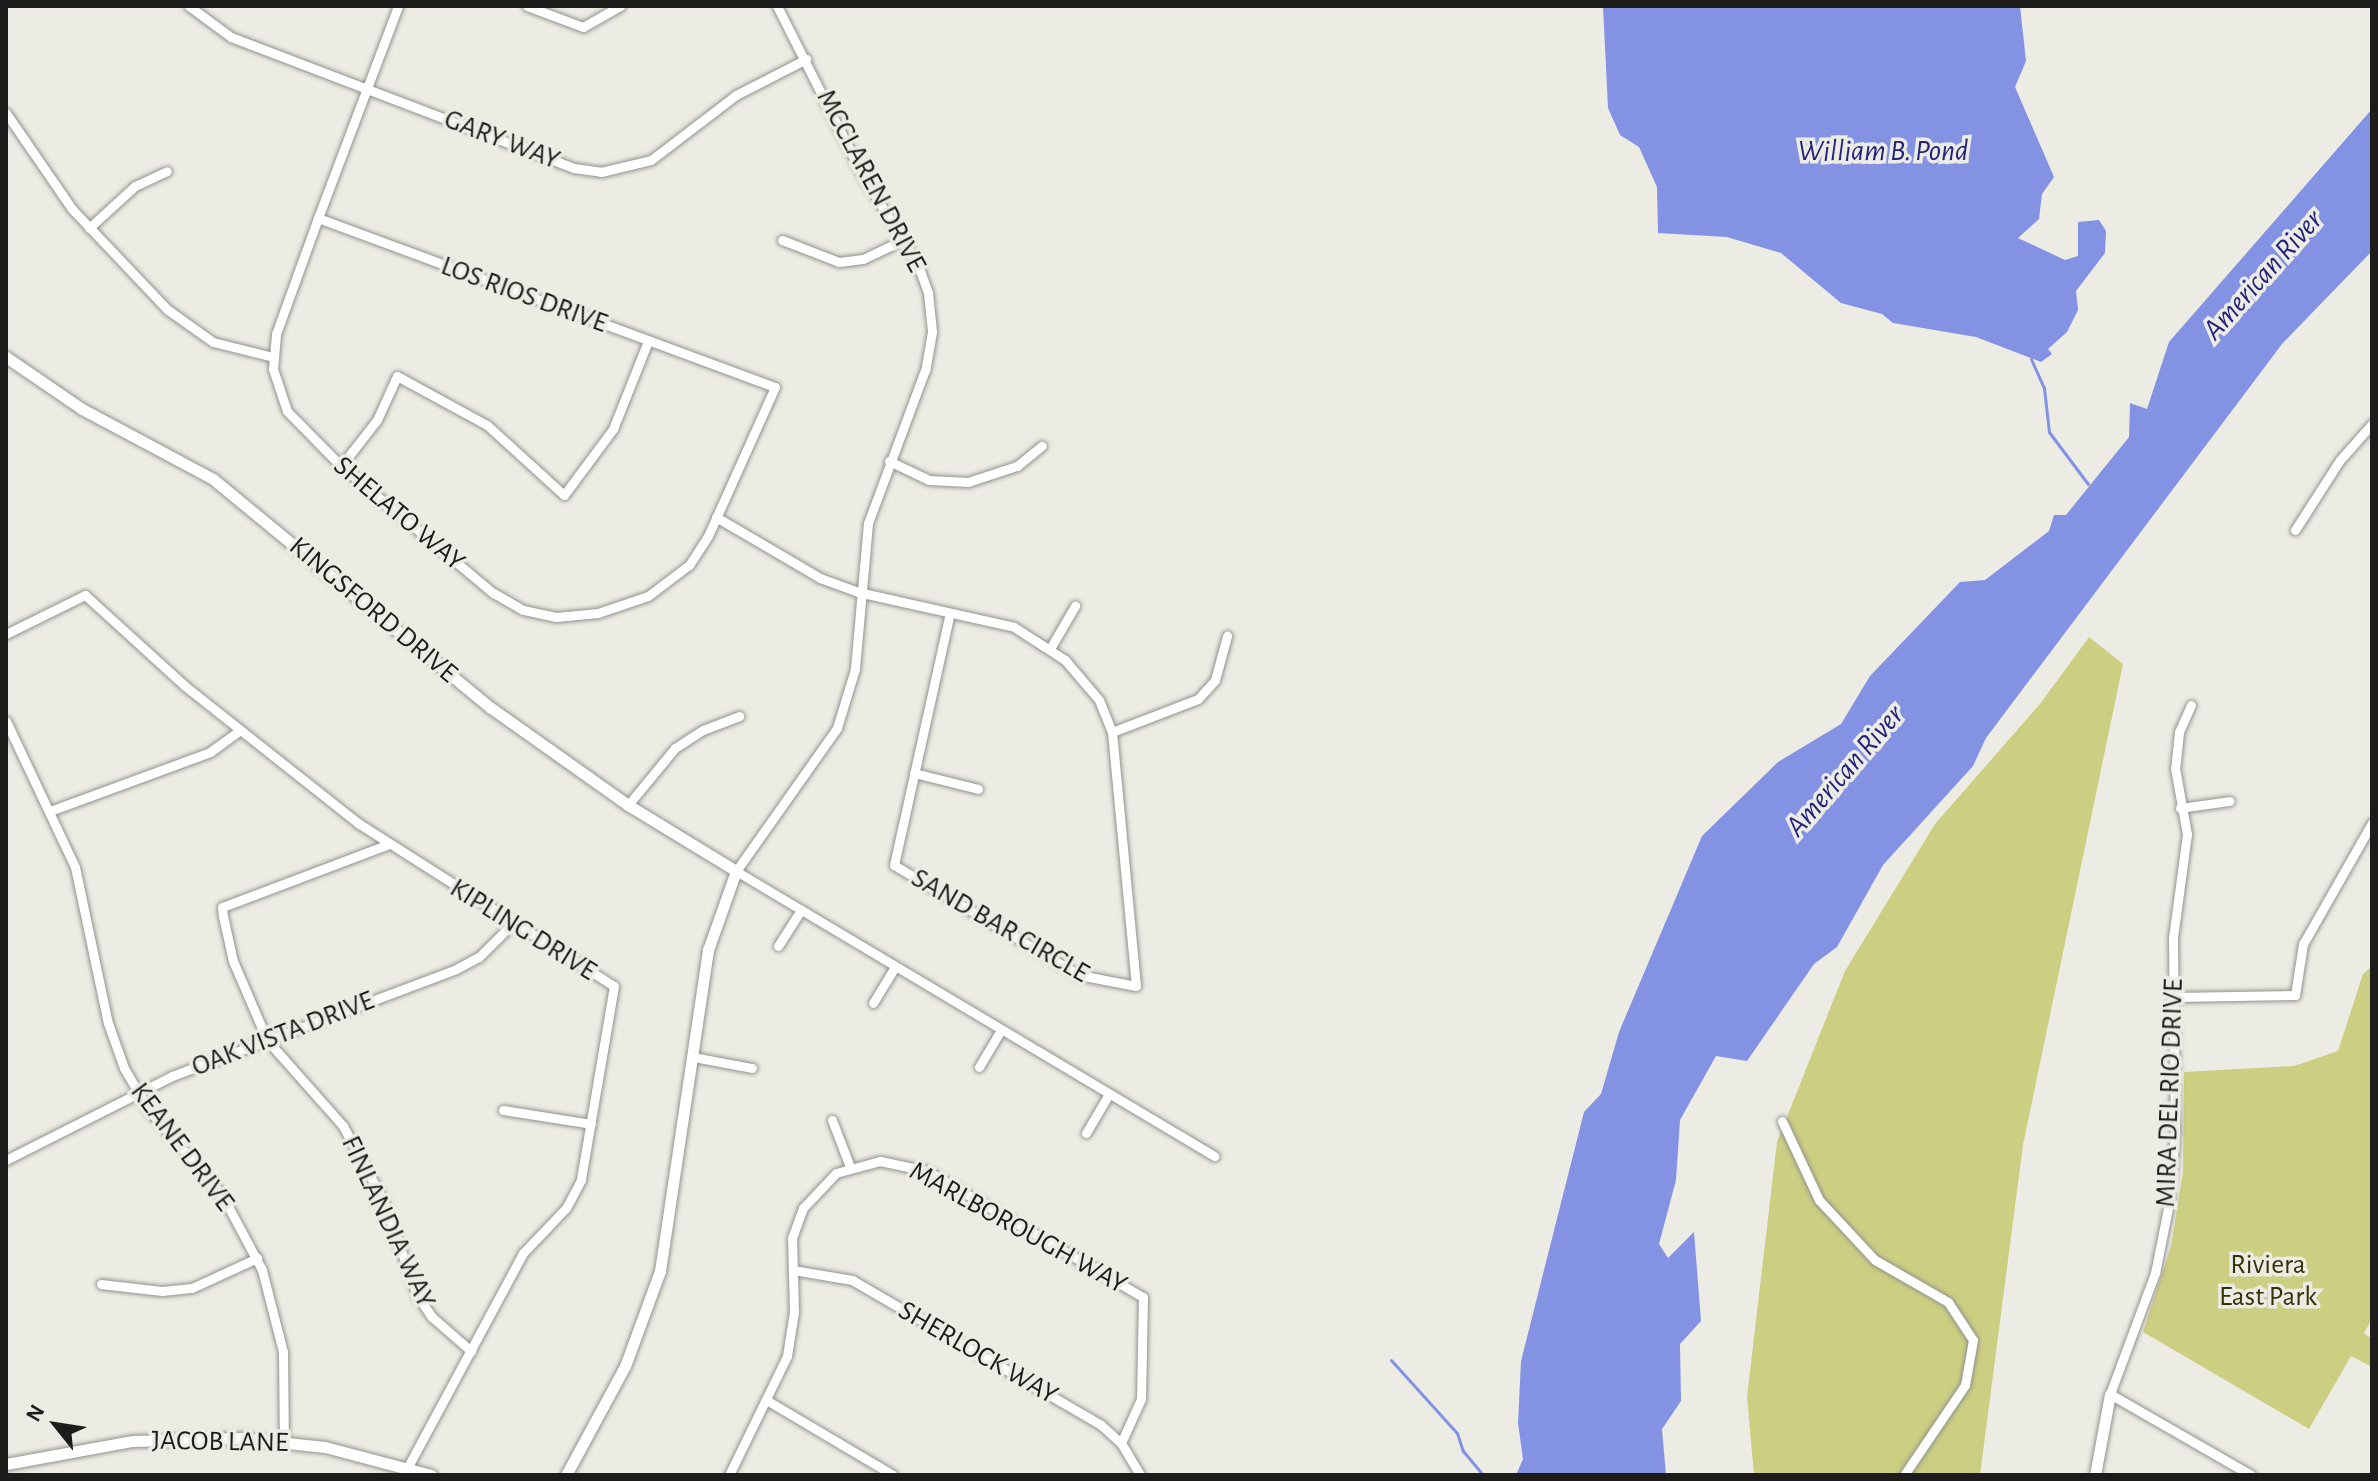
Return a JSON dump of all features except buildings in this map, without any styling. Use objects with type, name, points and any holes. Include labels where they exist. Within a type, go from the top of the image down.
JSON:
[{"type":"street","name":"GARY WAY","points":[[189,6],[231,37],[574,168],[618,171],[651,160],[736,95],[806,59]]},
{"type":"street","name":"SHELATO WAY","points":[[398,6],[278,326],[273,357],[287,411],[341,466],[493,593],[523,610],[556,617],[598,613],[663,588],[694,558],[775,387],[730,372]]},
{"type":"street","points":[[527,6],[583,27],[620,6]]},
{"type":"street","name":"MCCLAREN DRIVE","points":[[736,871],[753,841],[825,752],[837,728],[855,669],[858,592],[868,523],[925,370],[932,332],[926,283],[856,163],[777,6]]},
{"type":"street","points":[[6,113],[89,228],[186,325],[228,348],[273,357]]},
{"type":"street","points":[[89,228],[135,186],[167,171]]},
{"type":"street","name":"LOS RIOS DRIVE","points":[[318,218],[730,372]]},
{"type":"street","points":[[782,240],[839,262],[863,259],[903,240]]},
{"type":"street","points":[[341,466],[377,420],[397,376],[487,425],[564,495],[613,429],[648,341]]},
{"type":"street","name":"KINGSFORD DRIVE","points":[[6,357],[82,409],[213,479],[436,666],[628,805],[736,871]]},
{"type":"street","points":[[2295,530],[2340,460],[2372,424]]},
{"type":"street","points":[[889,461],[929,480],[968,482],[1017,466],[1042,446]]},
{"type":"street","points":[[716,517],[820,578],[858,592],[950,613]]},
{"type":"street","name":"KIPLING DRIVE","points":[[6,634],[85,595],[239,731],[389,844],[614,986],[591,1124],[575,1194],[523,1253],[408,1467]]},
{"type":"street","points":[[1051,647],[1075,606]]},
{"type":"street","name":"SAND BAR CIRCLE","points":[[950,613],[1014,627],[1051,647],[1099,700],[1112,732],[1136,986],[1079,975],[894,865],[950,613]]},
{"type":"street","points":[[1112,732],[1198,699],[1215,680],[1227,636]]},
{"type":"street","name":"MIRA DEL RIO DRIVE","points":[[2095,1475],[2110,1394],[2155,1273],[2169,1203],[2175,1132],[2173,937],[2187,834],[2180,808],[2176,749],[2191,705]]},
{"type":"street","points":[[628,805],[675,748],[703,730],[739,716]]},
{"type":"street","name":"KEANE DRIVE","points":[[6,721],[75,867],[108,1023],[137,1092],[222,1195],[257,1258],[283,1352],[284,1442]]},
{"type":"street","points":[[50,811],[210,752],[239,731]]},
{"type":"street","points":[[914,773],[978,789]]},
{"type":"street","points":[[2180,808],[2230,801]]},
{"type":"street","points":[[2173,997],[2295,995],[2303,944],[2372,823]]},
{"type":"street","name":"FINLANDIA WAY","points":[[389,844],[222,907],[233,961],[267,1040],[343,1126],[383,1200],[417,1295],[432,1317],[471,1351]]},
{"type":"street","points":[[566,1475],[625,1366],[649,1309],[666,1241],[708,950],[736,871],[1214,1156]]},
{"type":"street","points":[[778,946],[801,910]]},
{"type":"street","name":"OAK VISTA DRIVE","points":[[6,1160],[137,1092],[456,969],[479,957],[512,924]]},
{"type":"street","points":[[873,1003],[895,967]]},
{"type":"street","points":[[979,1067],[1001,1030]]},
{"type":"street","points":[[693,1057],[752,1068]]},
{"type":"street","points":[[1086,1133],[1109,1094]]},
{"type":"street","points":[[503,1110],[591,1124]]},
{"type":"street","points":[[832,1120],[850,1167]]},
{"type":"street","points":[[1782,1121],[1819,1200],[1875,1260],[1948,1302],[1973,1340],[1965,1385],[1904,1475]]},
{"type":"street","name":"MARLBOROUGH WAY","points":[[729,1475],[768,1401],[791,1334],[792,1238],[803,1208],[823,1183],[850,1167],[897,1161],[927,1171],[1143,1297],[1141,1399],[1121,1443]]},
{"type":"street","points":[[101,1284],[162,1291],[192,1288],[257,1258]]},
{"type":"street","name":"SHERLOCK WAY","points":[[793,1270],[852,1280],[1101,1425],[1121,1443],[1140,1475]]},
{"type":"street","points":[[2110,1394],[2251,1475]]},
{"type":"street","points":[[768,1401],[893,1475]]},
{"type":"street","name":"JACOB LANE","points":[[6,1464],[169,1438],[284,1442],[408,1467],[431,1475]]},
{"type":"green space","points":[[2089,637],[2123,664],[2023,1145],[1980,1475],[1754,1475],[1747,1397],[1777,1142],[1845,971],[1935,824],[2040,704]]},
{"type":"green space","name":"Riviera East Park","points":[[2372,966],[2372,1319],[2364,1333],[2372,1339],[2372,1367],[2351,1356],[2309,1429],[2143,1332],[2171,1246],[2183,1173],[2184,1072],[2294,1066],[2338,1051],[2363,974]]},
{"type":"water","name":"William B. Pond","points":[[1603,6],[2020,6],[2026,61],[2015,87],[2054,177],[2042,194],[2039,219],[2018,238],[2065,260],[2078,256],[2078,222],[2099,220],[2106,231],[2105,253],[2076,291],[2078,310],[2067,332],[2048,349],[2052,354],[2041,362],[1976,337],[1893,323],[1882,314],[1841,303],[1781,253],[1727,237],[1658,233],[1657,187],[1639,147],[1620,135],[1608,108]]},
{"type":"water","name":"American River","points":[[2372,109],[2372,251],[2282,344],[1986,738],[1973,766],[1883,865],[1837,947],[1814,964],[1747,1061],[1716,1056],[1680,1120],[1676,1180],[1659,1244],[1668,1258],[1694,1232],[1701,1321],[1680,1344],[1681,1401],[1662,1429],[1666,1475],[1516,1475],[1523,1459],[1518,1423],[1521,1361],[1584,1112],[1601,1094],[1619,1032],[1702,836],[1778,762],[1841,724],[1870,676],[1960,582],[1985,580],[2049,531],[2054,515],[2066,515],[2129,437],[2130,403],[2147,409],[2169,342]]},
{"type":"waterway","points":[[2031,359],[2044,388],[2049,432],[2088,484]]},
{"type":"waterway","points":[[1391,1360],[1457,1433],[1463,1451],[1483,1475]]}]
